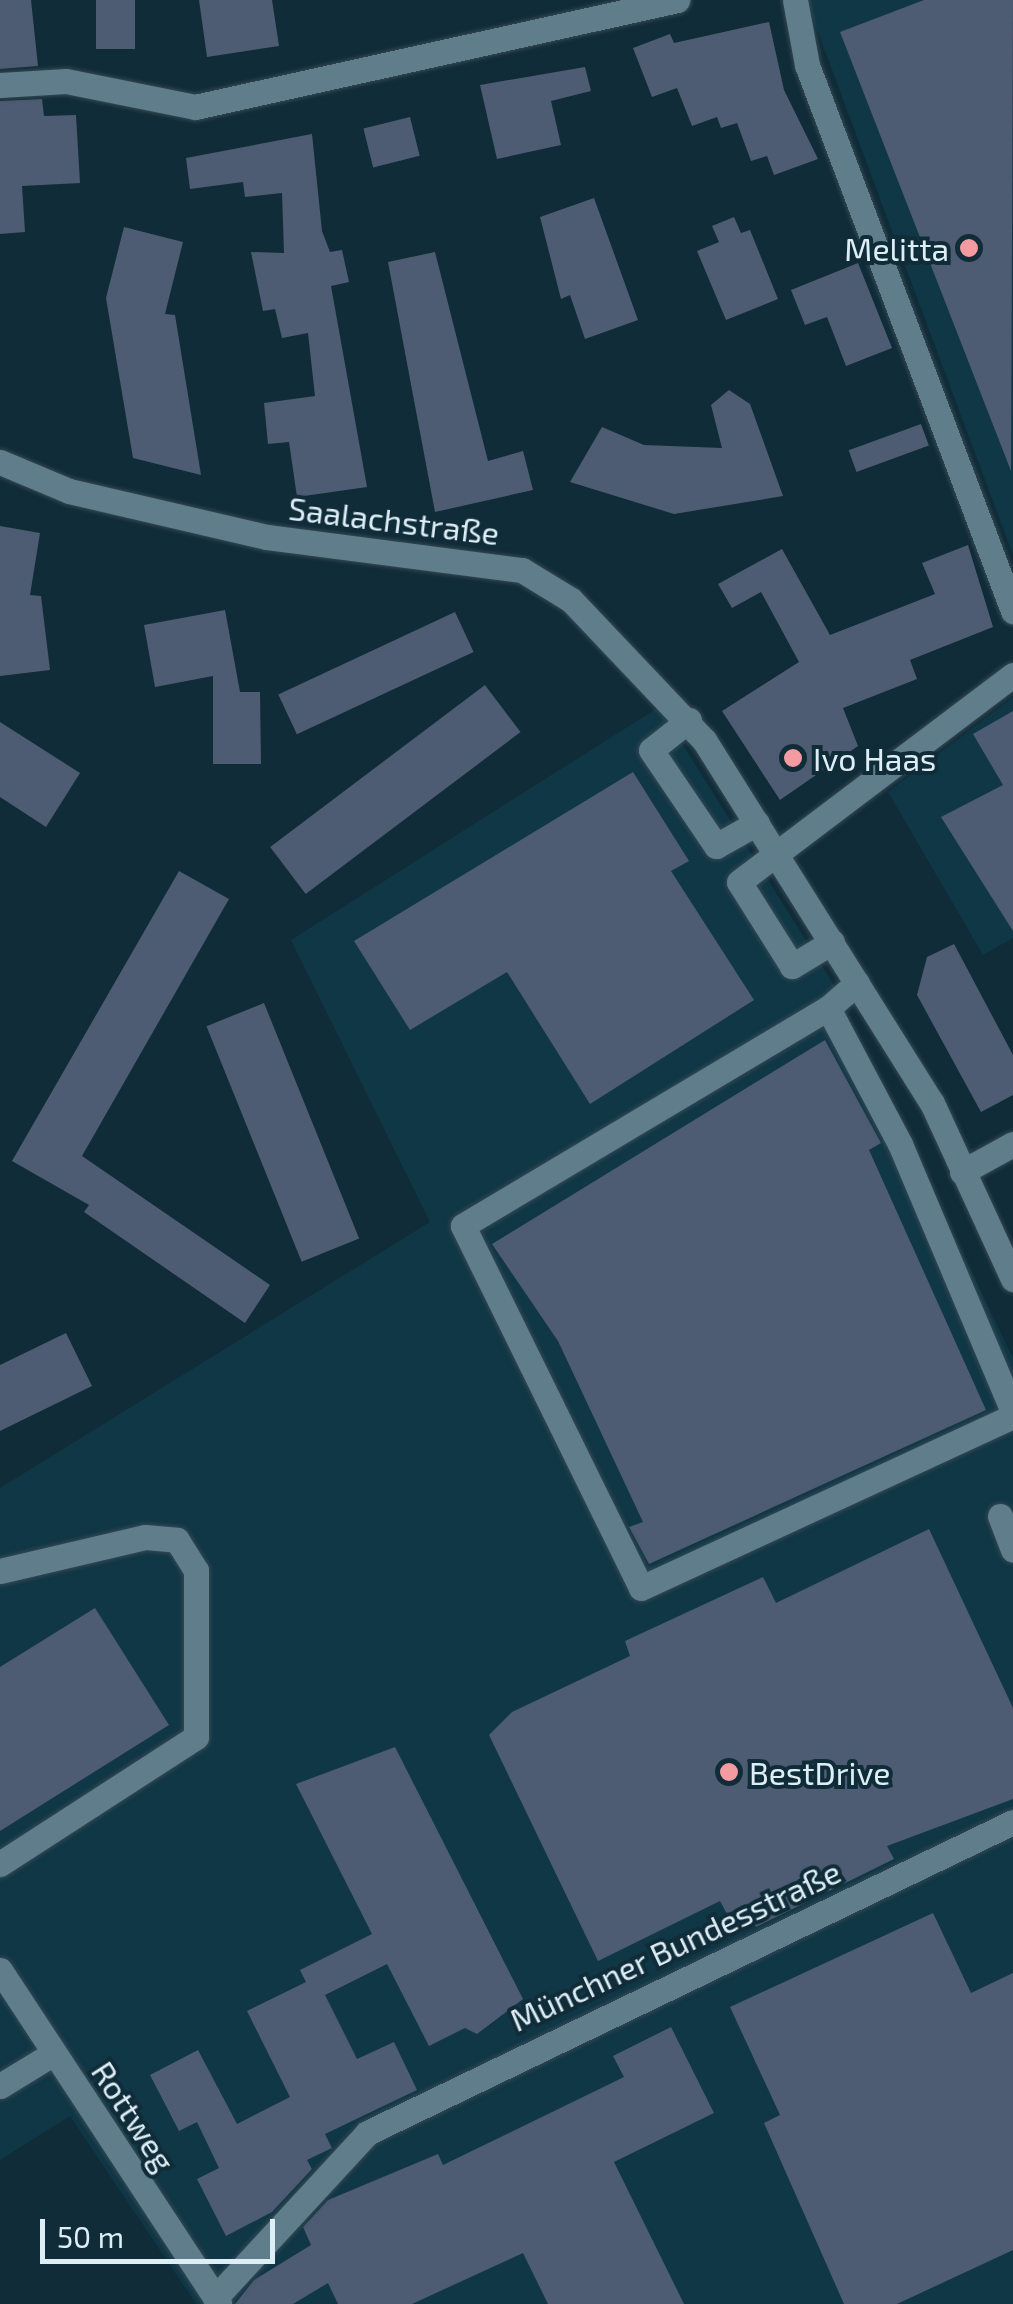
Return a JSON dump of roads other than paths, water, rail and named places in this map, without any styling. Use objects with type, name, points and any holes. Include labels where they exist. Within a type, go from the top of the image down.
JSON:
[{"type":"street","points":[[0,85],[66,82],[195,107],[677,0]]},
{"type":"street","points":[[795,0],[807,65],[1013,610]]},
{"type":"street","name":"Saalachstraße","points":[[0,462],[70,490],[267,537],[522,570],[615,636],[689,720],[932,1103],[1013,1280]]},
{"type":"street","points":[[832,942],[792,966],[739,882],[1013,676]]},
{"type":"street","points":[[689,720],[651,750],[716,846],[757,823]]},
{"type":"street","points":[[828,1008],[900,1144],[1013,1414],[641,1588],[464,1226],[828,1008],[857,984]]},
{"type":"street","points":[[962,1172],[1013,1144]]},
{"type":"street","points":[[1000,1516],[1013,1550]]},
{"type":"street","points":[[0,1572],[145,1537],[177,1540],[196,1570],[196,1737],[0,1864]]},
{"type":"street","name":"Münchner Bundesstraße","points":[[367,2133],[1013,1822]]},
{"type":"street","name":"Rottweg","points":[[0,1970],[217,2301],[367,2133]]},
{"type":"street","points":[[0,2086],[54,2053]]},
{"type":"place","name":"Melitta","points":[[969,248]]},
{"type":"place","name":"Ivo Haas","points":[[793,758]]},
{"type":"place","name":"BestDrive","points":[[729,1772]]}]
